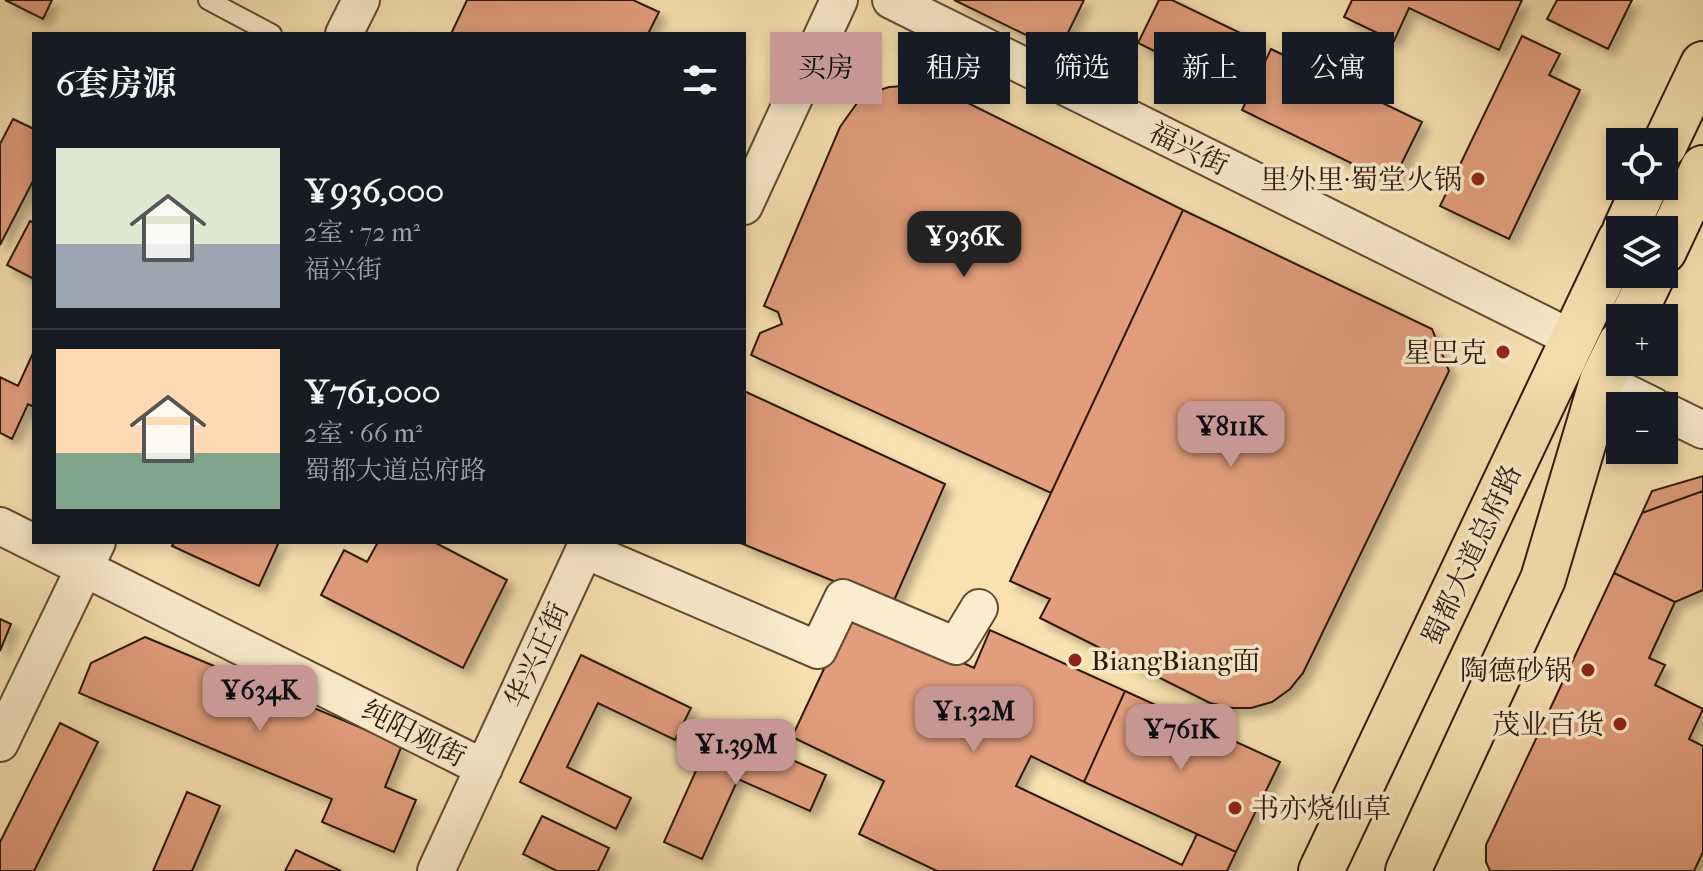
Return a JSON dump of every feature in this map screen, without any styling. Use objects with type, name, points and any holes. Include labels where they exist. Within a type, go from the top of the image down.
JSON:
[{"type":"main road","points":[[1673,128],[1703,64]]},
{"type":"main road","points":[[1678,221],[1703,168]]},
{"type":"main road","name":"蜀都大道总府路","points":[[1321,871],[1606,269]]},
{"type":"main road","points":[[1408,871],[1543,579],[1607,376]]},
{"type":"street","points":[[345,32],[361,0]]},
{"type":"street","points":[[746,202],[839,0]]},
{"type":"street","name":"福兴街","points":[[891,0],[1573,339]]},
{"type":"street","points":[[1624,376],[1639,392]]},
{"type":"street","points":[[1678,418],[1703,430]]},
{"type":"street","name":"纯阳观街","points":[[0,526],[32,536]]},
{"type":"street","name":"纯阳观街","points":[[56,544],[91,555],[484,768]]},
{"type":"street","points":[[586,546],[818,650],[843,598],[956,646],[979,608]]},
{"type":"street","name":"华兴正街","points":[[436,871],[586,546]]},
{"type":"street","points":[[0,743],[91,555]]},
{"type":"lane","points":[[208,0],[268,32]]},
{"type":"building","points":[[5,0],[52,0],[43,19]]},
{"type":"building","points":[[467,0],[633,0],[659,12],[649,32],[452,32]]},
{"type":"building","points":[[954,0],[1084,0],[1068,32],[1026,32],[1026,35]]},
{"type":"building","points":[[1159,0],[1172,0],[1238,32],[1154,32],[1154,51],[1138,43]]},
{"type":"building","points":[[1352,0],[1522,0],[1499,50],[1409,8],[1394,41],[1394,32],[1375,32],[1344,17]]},
{"type":"building","points":[[1557,0],[1632,0],[1608,49],[1547,19]]},
{"type":"building","points":[[1522,36],[1560,54],[1549,75],[1580,90],[1509,239],[1440,206]]},
{"type":"building","points":[[1271,49],[1282,54],[1282,104],[1385,104],[1422,122],[1392,183],[1242,110],[1245,104],[1266,104],[1266,60]]},
{"type":"building","points":[[898,86],[898,104],[970,104],[1183,210],[1051,493],[751,355],[760,333],[782,324],[778,312],[764,306],[840,127],[856,104],[882,104],[882,89]]},
{"type":"building","points":[[13,119],[32,128],[32,183],[0,245],[0,144]]},
{"type":"building","points":[[1183,210],[1432,329],[1449,371],[1303,673],[1290,689],[1272,702],[1251,708],[1231,708],[1210,703],[1040,618],[1050,599],[1010,581]]},
{"type":"building","points":[[30,221],[32,222],[32,278],[7,265]]},
{"type":"building","points":[[32,355],[32,406],[28,404],[12,439],[0,433],[0,377],[18,386]]},
{"type":"building","points":[[746,392],[945,484],[892,605],[743,544],[746,544]]},
{"type":"building","points":[[1703,476],[1703,491],[1642,513],[1652,491]]},
{"type":"building","points":[[1703,491],[1703,590],[1675,602],[1614,573],[1642,513]]},
{"type":"building","points":[[173,544],[278,544],[259,586]]},
{"type":"building","points":[[377,544],[438,544],[507,580],[463,668],[321,595],[344,550],[367,562]]},
{"type":"building","name":"茂业百货","points":[[1614,573],[1675,602],[1649,658],[1665,665],[1655,685],[1703,709],[1689,739],[1703,746],[1703,852],[1694,871],[1490,871],[1486,862],[1486,845]]},
{"type":"building","points":[[851,611],[974,668],[990,630],[1125,691],[1084,782],[1031,756],[1016,786],[1182,865],[1197,834],[1236,852],[1227,871],[937,871],[859,834],[884,781],[792,737]]},
{"type":"building","points":[[0,619],[11,624],[0,651]]},
{"type":"building","points":[[145,637],[402,745],[385,787],[416,800],[394,852],[322,822],[332,799],[79,693],[91,663]]},
{"type":"building","points":[[581,655],[691,708],[675,740],[598,703],[567,767],[631,798],[616,829],[520,782]]},
{"type":"building","points":[[1125,691],[1280,762],[1236,852],[1084,782]]},
{"type":"building","points":[[60,723],[98,742],[34,871],[0,871],[0,842]]},
{"type":"building","points":[[716,726],[826,775],[810,811],[738,779],[702,859],[664,842]]},
{"type":"building","points":[[187,792],[220,806],[192,871],[153,871]]},
{"type":"building","points":[[542,816],[609,848],[598,871],[557,871],[523,854]]},
{"type":"building","points":[[296,850],[341,871],[285,871]]},
{"type":"place","name":"里外里·蜀堂火锅","points":[[1478,179]]},
{"type":"place","name":"星巴克","points":[[1503,352]]},
{"type":"place","name":"BiangBiang面","points":[[1075,660]]},
{"type":"place","name":"陶德砂锅","points":[[1588,670]]},
{"type":"place","name":"茂业百货","points":[[1620,724]]},
{"type":"place","name":"书亦烧仙草","points":[[1235,808]]}]
